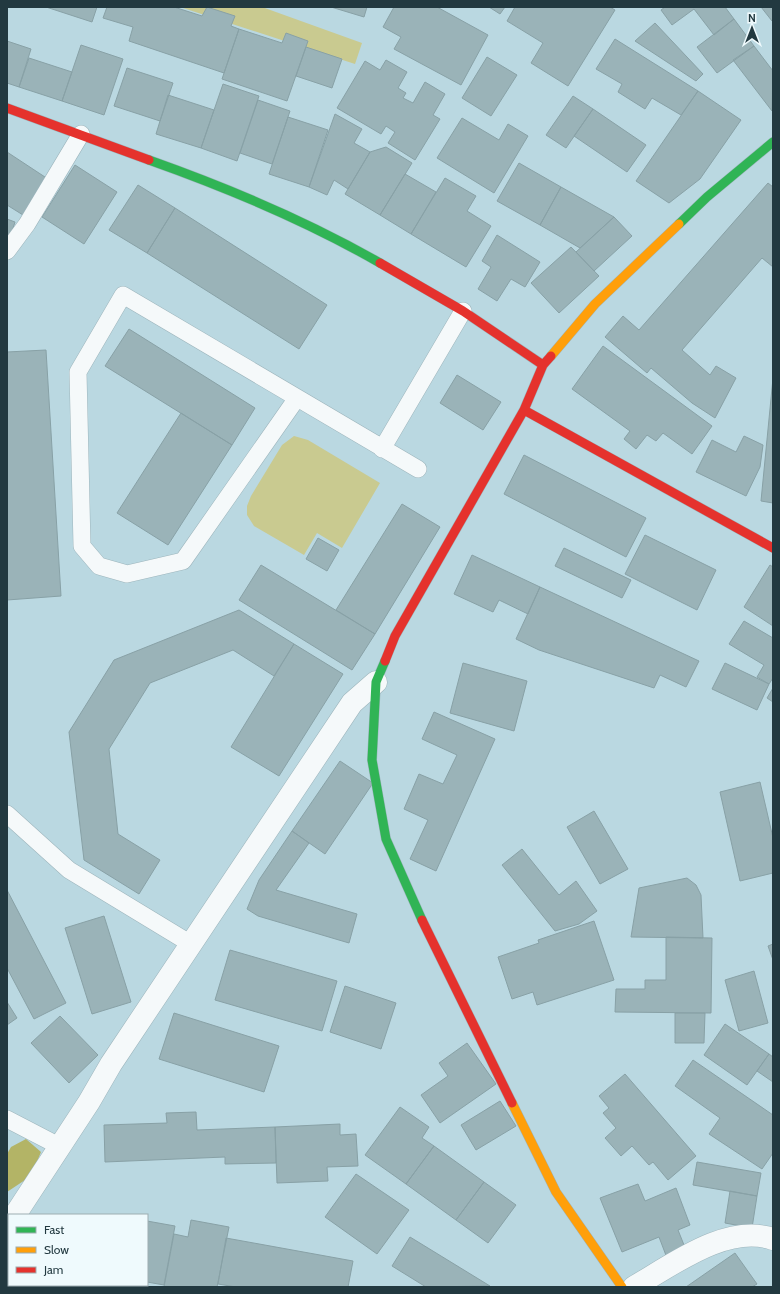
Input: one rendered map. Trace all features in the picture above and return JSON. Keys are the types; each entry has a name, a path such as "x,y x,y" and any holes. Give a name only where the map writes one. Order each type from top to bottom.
{"street":[{"path":"7,108 186,173 333,236 463,311 543,365"},
{"path":"622,1287 556,1192 411,898 386,839 372,760 376,682 394,636 524,410 543,365 595,304 707,197 773,142"},
{"path":"524,410 773,548"},
{"path":"16,1214 62,1141 89,1102 111,1064 352,703 376,682"},
{"path":"634,1287 719,1240 743,1235 762,1235 773,1239"}],"lane":[{"path":"7,251 27,224 81,134"},
{"path":"297,398 183,561 127,574 99,566 82,546 78,372 123,295 418,469"},
{"path":"382,449 463,311"},
{"path":"7,814 69,870 191,944"},
{"path":"7,1119 62,1141"}],"green space":[{"path":"180,7 262,7 362,43 355,64"},
{"path":"294,436 308,440 380,483 342,548 317,533 304,555 254,526 247,515 247,506 251,496 282,445"}],"shaded area":[{"path":"26,1139 41,1152 31,1176 7,1192 7,1154 11,1147"}],"building":[{"path":"46,7 97,7 92,22"},
{"path":"107,7 174,7 202,16 207,7 235,16 231,26 239,29 224,73 129,41 133,27 103,18"},
{"path":"331,7 367,7 364,17"},
{"path":"394,7 437,7 488,35 461,85 394,49 401,37 383,27"},
{"path":"489,7 505,7 500,14"},
{"path":"515,7 610,7 615,10 568,86 531,63 543,43 507,21"},
{"path":"665,7 725,7 734,19 714,35 694,9 672,25 661,10"},
{"path":"761,7 773,7 772,21"},
{"path":"734,19 754,46 717,73 697,47"},
{"path":"655,23 703,74 696,81 635,41"},
{"path":"239,29 282,43 286,33 308,41 287,101 222,79"},
{"path":"615,39 698,91 681,115 652,98 645,109 618,92 622,84 596,69"},
{"path":"7,41 31,49 19,87 7,83"},
{"path":"81,45 123,59 104,115 62,101"},
{"path":"754,46 773,71 772,111 733,60"},
{"path":"306,47 342,59 332,88 296,76"},
{"path":"487,57 517,75 491,116 462,98"},
{"path":"29,58 72,72 62,101 19,87"},
{"path":"386,60 407,72 398,88 406,93 403,98 413,103 425,82 445,94 433,115 440,119 415,160 388,143 395,132 386,126 381,134 337,108 365,61 380,70"},
{"path":"127,68 173,83 160,121 114,106"},
{"path":"223,84 259,96 237,161 201,148"},
{"path":"698,91 741,120 700,179 669,203 636,181"},
{"path":"168,95 214,110 201,148 156,134"},
{"path":"573,96 593,109 566,148 546,135"},
{"path":"258,100 290,111 272,164 240,153"},
{"path":"593,109 646,145 627,172 574,136"},
{"path":"335,114 362,129 354,143 370,152 348,189 334,180 327,195 309,187"},
{"path":"288,117 328,130 309,187 269,174"},
{"path":"462,118 499,140 508,124 528,136 494,193 437,158"},
{"path":"386,147 412,163 380,215 345,194 370,152"},
{"path":"7,152 48,179 23,215 7,205"},
{"path":"519,163 561,187 540,225 497,201"},
{"path":"75,165 117,192 84,244 42,217"},
{"path":"405,174 436,192 411,234 380,215"},
{"path":"445,178 476,196 467,211 491,226 466,267 411,234"},
{"path":"768,183 773,187 773,267 762,258 682,350 710,375 716,366 736,378 715,418 692,403 651,368 647,373 605,337 623,316 639,330"},
{"path":"138,185 175,208 147,253 109,230"},
{"path":"561,187 614,217 580,248 540,225"},
{"path":"175,208 327,305 299,349 147,253"},
{"path":"614,217 632,236 594,271 576,252"},
{"path":"7,219 15,222 7,247"},
{"path":"497,235 540,262 525,287 511,279 497,301 478,289 491,267 482,261"},
{"path":"571,247 599,276 559,313 531,283"},
{"path":"129,329 255,408 232,445 105,366"},
{"path":"603,346 712,426 692,454 663,433 656,441 647,435 636,449 624,439 630,431 572,389"},
{"path":"46,350 61,596 7,600 7,352"},
{"path":"457,375 501,402 483,430 440,403"},
{"path":"773,378 773,503 761,501"},
{"path":"181,413 232,445 168,545 117,513"},
{"path":"744,436 763,445 760,467 746,496 696,472 712,440 736,452"},
{"path":"524,455 646,518 626,557 504,494"},
{"path":"402,504 440,527 375,634 336,610"},
{"path":"645,535 716,570 697,610 625,574"},
{"path":"318,538 339,550 327,571 306,559"},
{"path":"564,548 631,580 622,598 555,566"},
{"path":"472,555 540,587 528,614 499,600 493,612 454,594"},
{"path":"261,565 375,634 352,670 239,600"},
{"path":"770,565 773,567 773,626 744,607"},
{"path":"540,587 699,661 686,687 660,675 654,688 539,650 516,639"},
{"path":"239,610 294,644 274,676 233,650 150,683 109,749 118,834 160,860 139,894 84,860 69,732 114,660"},
{"path":"744,621 773,638 773,678 769,684 757,677 764,665 729,644"},
{"path":"294,644 343,674 279,776 231,747"},
{"path":"463,663 527,681 514,731 450,713"},
{"path":"725,663 769,684 757,710 712,689"},
{"path":"773,688 773,702 767,698"},
{"path":"434,712 495,739 436,871 410,859 428,820 404,809 419,774 443,784 457,755 422,739"},
{"path":"340,761 373,783 325,854 292,831"},
{"path":"760,782 773,838 773,873 740,881 720,792"},
{"path":"594,811 628,869 600,884 567,827"},
{"path":"292,831 309,843 276,890 357,914 349,943 258,916 247,909 259,880"},
{"path":"522,849 559,895 576,881 597,911 579,924 555,931 502,865"},
{"path":"687,878 696,885 701,895 703,938 631,937 639,888"},
{"path":"7,890 66,1003 34,1019 7,968"},
{"path":"104,916 131,1002 92,1014 65,928"},
{"path":"594,921 614,980 537,1005 533,992 512,999 498,957 539,943 538,940"},
{"path":"666,937 712,938 711,1013 615,1012 616,989 645,989 645,980 666,980"},
{"path":"773,944 773,960 768,946"},
{"path":"230,950 337,981 322,1031 215,1000"},
{"path":"754,971 768,1023 739,1031 725,980"},
{"path":"345,986 396,1003 381,1049 330,1032"},
{"path":"7,1002 17,1018 7,1025"},
{"path":"174,1013 279,1046 264,1092 159,1059"},
{"path":"675,1013 705,1013 704,1043 675,1043"},
{"path":"60,1016 98,1055 69,1083 31,1043"},
{"path":"725,1024 769,1054 747,1085 704,1055"},
{"path":"467,1043 496,1084 440,1123 421,1095 448,1076 439,1063"},
{"path":"769,1054 773,1057 773,1082 757,1071"},
{"path":"693,1060 773,1115 773,1153 762,1169 709,1134 720,1118 675,1086"},
{"path":"625,1074 696,1156 668,1180 653,1162 649,1165 632,1146 621,1156 605,1138 616,1128 603,1113 609,1108 599,1096"},
{"path":"500,1101 516,1126 476,1150 461,1125"},
{"path":"400,1107 429,1127 422,1138 434,1146 406,1184 365,1155"},
{"path":"196,1112 197,1130 275,1127 276,1163 225,1164 225,1157 105,1162 104,1125 167,1123 166,1113"},
{"path":"340,1124 340,1135 356,1134 358,1166 327,1167 328,1181 277,1183 275,1127"},
{"path":"434,1146 484,1182 456,1220 406,1184"},
{"path":"697,1162 761,1173 757,1196 693,1185"},
{"path":"356,1174 409,1210 377,1254 325,1217"},
{"path":"484,1182 516,1205 488,1243 456,1220"},
{"path":"638,1184 645,1201 676,1188 690,1225 678,1230 686,1250 667,1258 659,1237 622,1252 600,1198"},
{"path":"730,1191 757,1196 752,1228 725,1223"},
{"path":"191,1220 229,1227 217,1287 164,1287 174,1234 188,1237"},
{"path":"148,1221 175,1226 164,1285 148,1282"},
{"path":"410,1237 490,1286 426,1287 392,1266"},
{"path":"226,1238 353,1261 348,1287 236,1287 218,1284"},
{"path":"735,1253 757,1284 752,1287 686,1287"}],"traffic: fast":[{"path":"679,224 707,197 773,142"},
{"path":"149,160 267,206 324,233 380,263"},
{"path":"385,661 376,682 372,760 386,839 422,920"}],"traffic: slow":[{"path":"551,356 595,304 679,224"},
{"path":"512,1103 556,1192 622,1287"}],"traffic: jam":[{"path":"7,108 149,160"},
{"path":"380,263 463,311 543,365"},
{"path":"385,661 395,636 524,410 543,365 551,356"},
{"path":"524,410 773,548"},
{"path":"422,920 512,1103"}]}
